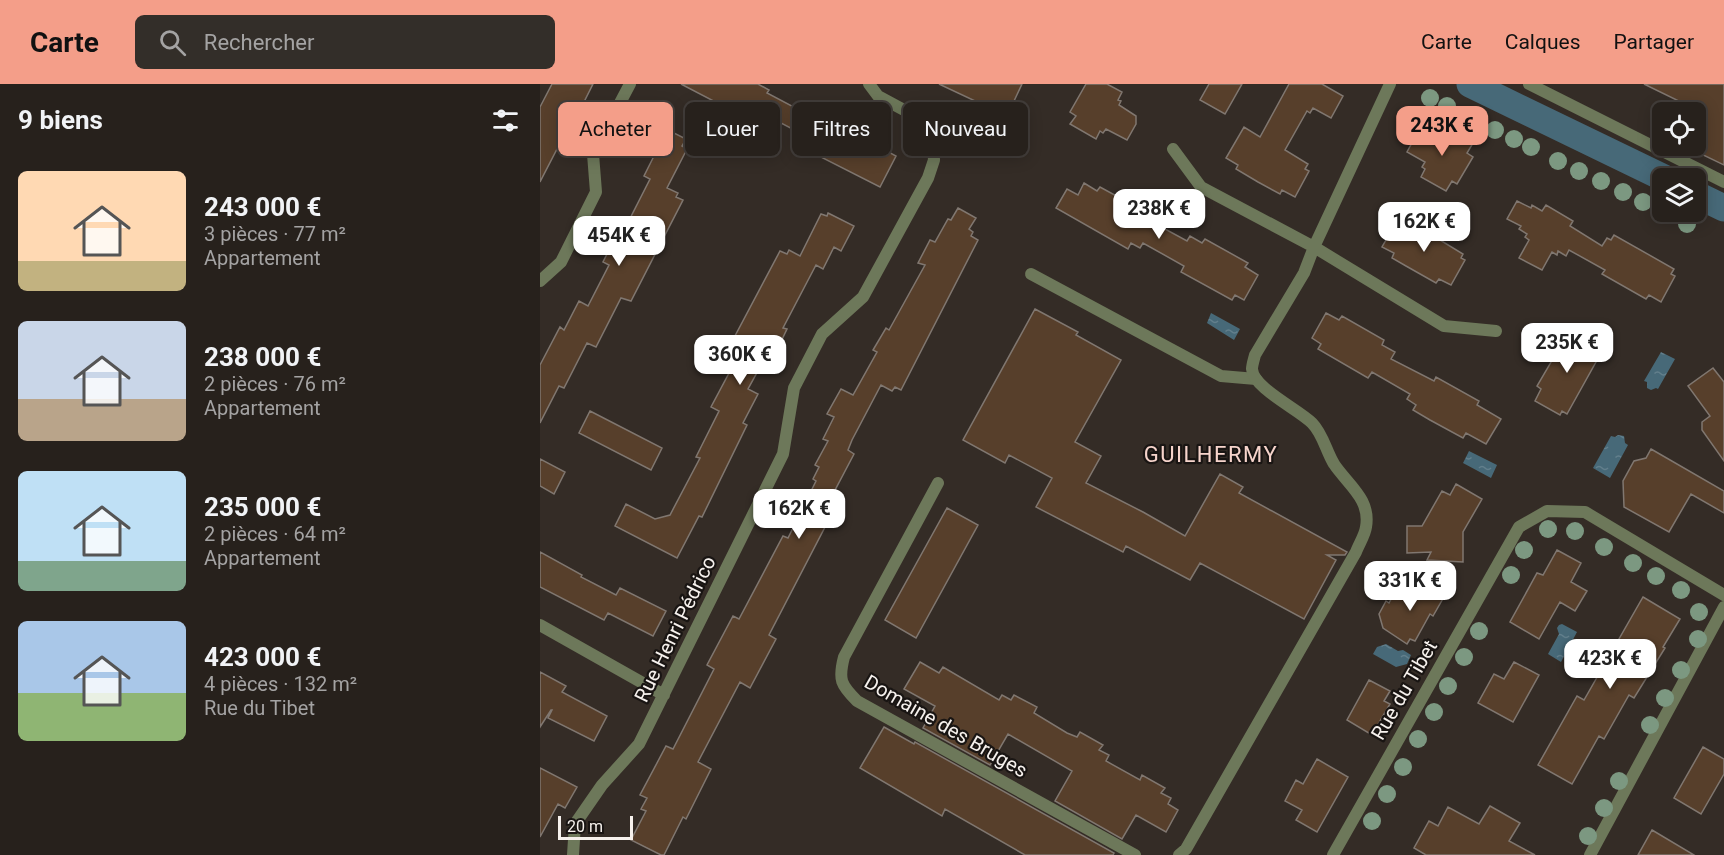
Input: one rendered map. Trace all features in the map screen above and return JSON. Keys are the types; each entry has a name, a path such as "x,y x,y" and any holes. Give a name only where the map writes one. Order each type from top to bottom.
{"street":[{"path":"540,281 561,262 596,192 593,154 630,84"},
{"name":"Rue Henri Pédrico","path":"573,855 575,824 602,785 639,744 783,454 794,388 822,334 863,297 928,178 934,160 933,145 927,129 917,117 878,96 869,84"},
{"path":"1179,855 1186,849 1356,552 1366,529 1367,514 1361,497 1335,464 1315,426 1301,412 1263,387 1256,379 1252,369 1255,355 1304,273 1390,84"},
{"path":"1529,84 1724,182"},
{"path":"1173,149 1202,187 1314,247 1444,326 1496,331"},
{"path":"1031,274 1221,376 1256,379"},
{"name":"Domaine des Bruges","path":"938,483 844,657 841,669 843,686 857,701 1135,855"},
{"name":"Rue du Tibet","path":"1333,855 1519,527 1547,511 1585,512 1724,595"},
{"path":"1590,855 1724,606"},
{"path":"540,625 664,695"}],"water":[{"path":"1211,313 1240,329 1234,340 1207,323"},
{"path":"1661,352 1675,359 1658,389 1651,390 1647,388 1647,382 1644,381"},
{"path":"1611,436 1624,436 1625,443 1628,445 1610,478 1593,468"},
{"path":"1469,451 1497,465 1491,478 1463,463"},
{"path":"1562,624 1577,632 1561,662 1548,654 1559,634 1557,628"},
{"path":"1386,644 1411,655 1407,664 1396,667 1373,654 1377,647"}],"building":[{"path":"552,84 593,84 585,100 589,102 558,102 558,147 540,182 540,107"},
{"path":"681,84 758,84 769,90 767,93 792,106 792,129 780,122 780,102 715,102"},
{"path":"939,84 1022,84 1014,102 977,102"},
{"path":"1086,84 1107,84 1122,92 1118,100 1121,101 1119,105 1136,116 1136,124 1127,140 1106,129 1103,133 1100,131 1096,139 1070,124 1076,116 1070,112"},
{"path":"1209,84 1242,84 1225,114 1200,100"},
{"path":"1289,84 1322,84 1343,96 1331,118 1313,108 1310,113 1307,111 1285,150 1308,164 1305,169 1309,171 1295,197 1282,190 1280,194 1258,182 1236,169 1238,165 1226,158 1244,127 1260,137"},
{"path":"1644,84 1724,84 1724,165 1705,156 1706,102 1681,102"},
{"path":"1448,129 1473,143 1467,153 1473,157 1457,184 1452,181 1446,191 1421,177 1425,169 1422,167 1425,162 1407,152 1419,130 1441,142"},
{"path":"673,132 685,138 682,146 685,148 685,153 667,188 678,193 676,197 683,200 631,301 621,298 596,347 587,343 564,388 559,386 540,423 540,365 560,327 564,330 579,301 588,306 609,265 603,262 614,240 618,242 650,179 644,176 654,156 673,156"},
{"path":"891,153 896,156 880,187 819,156 891,156"},
{"path":"1084,183 1097,191 1100,187 1144,211 1141,216 1187,241 1190,236 1202,243 1205,239 1248,263 1245,267 1258,275 1244,300 1235,295 1232,300 1181,272 1184,266 1143,243 1140,248 1131,243 1128,249 1056,208 1067,189 1078,195"},
{"path":"1517,201 1531,208 1532,205 1542,211 1546,205 1573,221 1570,226 1602,246 1607,238 1611,240 1614,235 1674,269 1671,274 1675,276 1661,302 1649,295 1646,299 1602,274 1605,270 1569,250 1566,256 1558,251 1557,255 1552,252 1542,270 1519,258 1529,240 1525,237 1527,234 1519,229 1521,226 1507,219"},
{"path":"958,208 976,218 969,229 973,232 971,236 978,240 901,390 895,387 892,391 881,385 852,440 848,450 854,454 824,511 827,513 821,525 825,527 769,635 776,639 750,688 740,682 698,762 711,769 686,819 683,817 664,855 661,855 631,840 646,811 641,809 647,798 640,795 666,746 673,749 714,669 707,665 733,616 739,619 783,536 788,538 816,481 813,479 819,467 815,465 828,441 823,439 834,417 827,414 841,389 853,395 877,352 873,350 886,328 889,330 925,265 918,263 930,240 935,242 948,219 951,220"},
{"path":"828,213 854,226 841,251 834,247 823,269 816,265 783,328 787,329 776,352 770,349 748,389 758,394 743,423 747,425 702,517 699,516 677,558 615,526 626,504 655,519 670,515 700,458 696,457 719,411 711,407 737,358 727,351 780,251 787,254 789,250 800,256 821,214 827,216"},
{"path":"1404,218 1463,254 1461,258 1465,260 1451,285 1439,279 1436,283 1392,258 1394,253 1382,247 1397,221 1401,224"},
{"path":"1035,309 1078,332 1076,335 1121,360 1075,442 1101,456 1086,483 1185,536 1220,474 1243,487 1239,493 1347,552 1345,555 1327,555 1336,560 1304,619 1200,563 1190,580 1126,546 1123,552 1036,507 1052,478 1009,455 1005,463 963,440"},
{"path":"1326,313 1339,320 1342,316 1384,340 1382,345 1395,352 1391,359 1434,381 1436,377 1479,401 1477,405 1501,419 1486,444 1466,433 1463,438 1430,420 1413,410 1416,405 1407,399 1410,394 1372,372 1368,378 1318,349 1321,344 1312,338"},
{"path":"1573,332 1598,347 1596,350 1601,353 1567,414 1562,411 1560,415 1535,401 1541,389 1537,386 1562,342 1566,345"},
{"path":"1713,368 1724,382 1724,461 1702,430 1702,422 1710,416 1688,386"},
{"path":"590,411 662,448 651,470 579,433"},
{"path":"1651,449 1724,491 1724,513 1691,494 1669,532 1624,507 1623,481 1634,461 1646,458"},
{"path":"540,459 565,472 554,494 540,486"},
{"path":"1456,484 1482,499 1463,532 1463,562 1427,560 1431,552 1407,553 1407,526 1422,526 1442,491 1450,495"},
{"path":"947,508 978,525 916,638 885,620"},
{"path":"1557,550 1581,563 1571,582 1587,591 1575,611 1560,602 1539,639 1510,622 1537,573 1543,575"},
{"path":"540,552 616,595 620,588 666,611 653,636 608,613 604,620 540,587"},
{"path":"1416,579 1445,595 1433,616 1430,614 1415,641 1410,639 1407,644 1383,628 1379,614 1386,601 1389,603 1394,594 1407,601 1407,596"},
{"path":"1643,597 1680,619 1634,698 1629,695 1604,739 1599,736 1572,784 1538,765 1577,696 1584,700"},
{"path":"920,662 939,673 943,667 999,700 1002,695 1011,700 1014,695 1037,707 1034,713 1067,733 1077,737 1080,732 1103,745 1099,750 1109,755 1106,761 1140,780 1142,775 1165,788 1161,793 1171,798 1168,804 1178,810 1166,832 1136,815 1122,839 1055,801 1072,771 1008,734 990,765 923,728 935,706 904,689"},
{"path":"1514,662 1539,675 1513,722 1478,703 1494,674 1504,679"},
{"path":"540,672 566,686 562,692 607,716 594,741 548,718 552,710 540,727"},
{"path":"1369,680 1390,691 1384,701 1390,704 1372,735 1347,720"},
{"path":"884,727 1114,853 1113,855 1025,855 945,809 942,816 860,768"},
{"path":"1703,747 1724,759 1724,774 1701,814 1674,798"},
{"path":"1317,759 1348,777 1317,832 1296,820 1302,810 1285,801 1296,780 1303,784"},
{"path":"540,768 577,787 565,808 558,804 540,837"},
{"path":"1490,806 1520,823 1509,841 1535,855 1426,855 1414,848 1429,821 1438,826 1448,807 1479,824"},
{"path":"1652,830 1694,855 1638,855"}],"waterway":[{"path":"1470,84 1652,172"},
{"path":"1706,199 1724,208"}],"district":[{"name":"GUILHERMY","path":"1211,454"}]}
